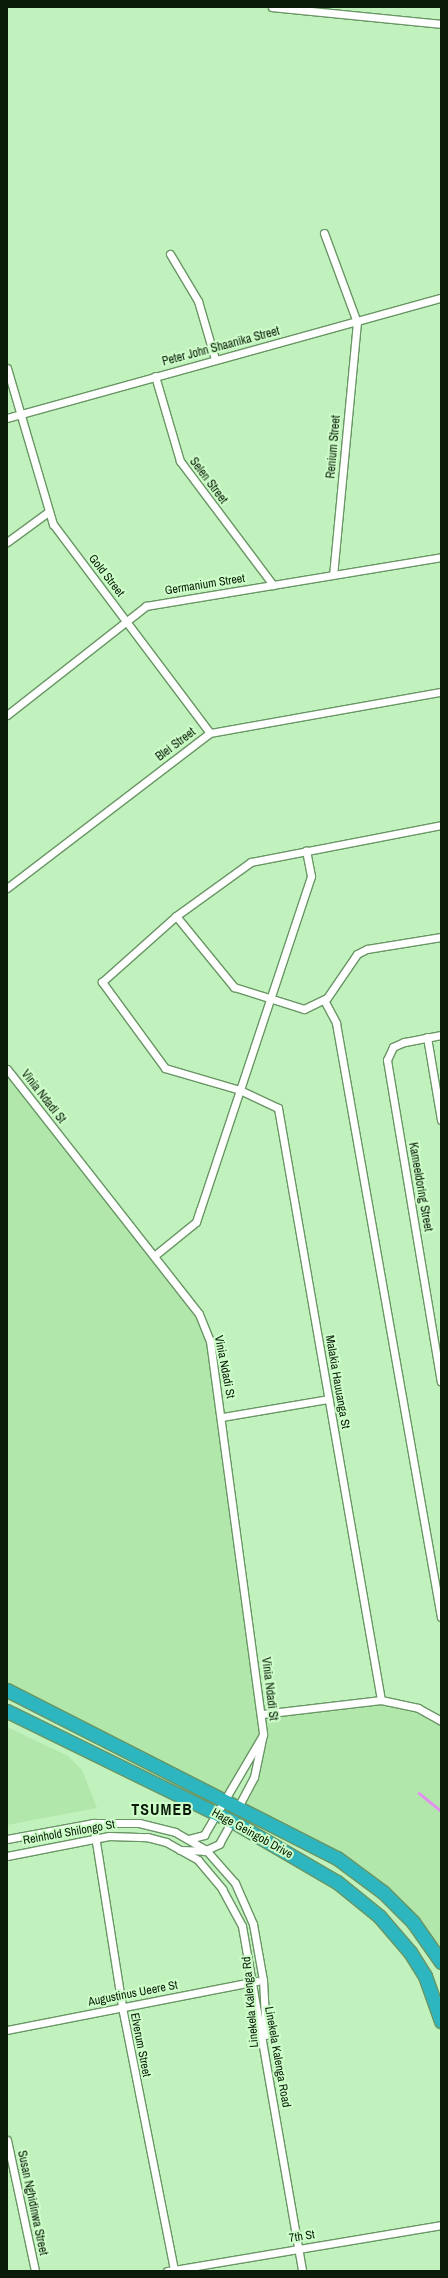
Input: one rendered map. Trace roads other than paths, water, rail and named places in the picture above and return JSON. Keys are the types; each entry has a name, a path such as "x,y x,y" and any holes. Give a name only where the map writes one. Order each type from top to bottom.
{"highway":[{"name":"Hage Geingob Drive","path":"7,1690 337,1858 372,1884 413,1922 441,1962"},
{"name":"Hage Geingob Drive","path":"7,1711 232,1821 337,1882 380,1916 410,1952 426,1976 441,2020"}],"street":[{"path":"272,7 441,24"},
{"path":"324,233 357,322"},
{"path":"170,254 198,301 215,359"},
{"name":"Peter John Shaanika Street","path":"7,418 215,359 357,322 441,298"},
{"name":"Renium Street","path":"333,574 357,322"},
{"name":"Gold Street","path":"7,368 48,512 53,524 210,733"},
{"name":"Selen Street","path":"155,376 180,461 273,584"},
{"path":"7,542 48,512"},
{"name":"Germanium Street","path":"7,715 127,621 153,604 441,557"},
{"name":"Blei Street","path":"7,888 210,733 441,692"},
{"path":"240,1090 164,1068 102,984 176,916 251,862 306,850 441,825"},
{"path":"154,1256 196,1222 311,876 306,850"},
{"path":"176,916 234,987 304,1009 324,1000 357,954 367,949 441,937"},
{"path":"324,1000 336,1023 441,1617"},
{"name":"Kameeldoring Street","path":"441,1035 427,1037 393,1047 387,1060 441,1382"},
{"path":"427,1037 441,1120"},
{"name":"Vinia Ndadi St","path":"7,1069 199,1314 210,1341 222,1417 262,1714 263,1734 254,1777 232,1821"},
{"name":"Malakia Hauuanga St","path":"240,1090 278,1108 381,1700"},
{"path":"222,1417 328,1399"},
{"path":"262,1714 381,1700 418,1708 441,1721"},
{"name":"Vinia Ndadi St","path":"215,1814 263,1734"},
{"path":"209,1872 202,1849 204,1835 215,1814"},
{"path":"222,1865 217,1855 219,1844 232,1821"},
{"name":"Reinhold Shilongo St","path":"7,1839 93,1823 139,1823 189,1839 202,1849"},
{"name":"Elverum Street","path":"93,1823 122,2007 170,2270"},
{"name":"Reinhold Shilongo St","path":"7,1856 127,1834 147,1837 180,1850 198,1860"},
{"path":"189,1839 204,1835"},
{"path":"202,1849 219,1844"},
{"name":"Reinhold Shilongo St","path":"180,1850 202,1849"},
{"name":"Linekela Kalenga Rd","path":"202,1849 222,1865 246,1903 263,1980 268,2071"},
{"name":"Linekela Kalenga Road","path":"198,1860 209,1872 232,1904 242,1926 253,1982 302,2271"},
{"name":"Augustinus Ueere St","path":"7,2030 263,1980"},
{"name":"Susan Nghidinwa Street","path":"7,2140 35,2271"},
{"name":"7th St","path":"170,2270 441,2225"}],"waterway":[{"path":"419,1793 441,1811"}],"district":[{"name":"TSUMEB","path":"162,1809"}]}
